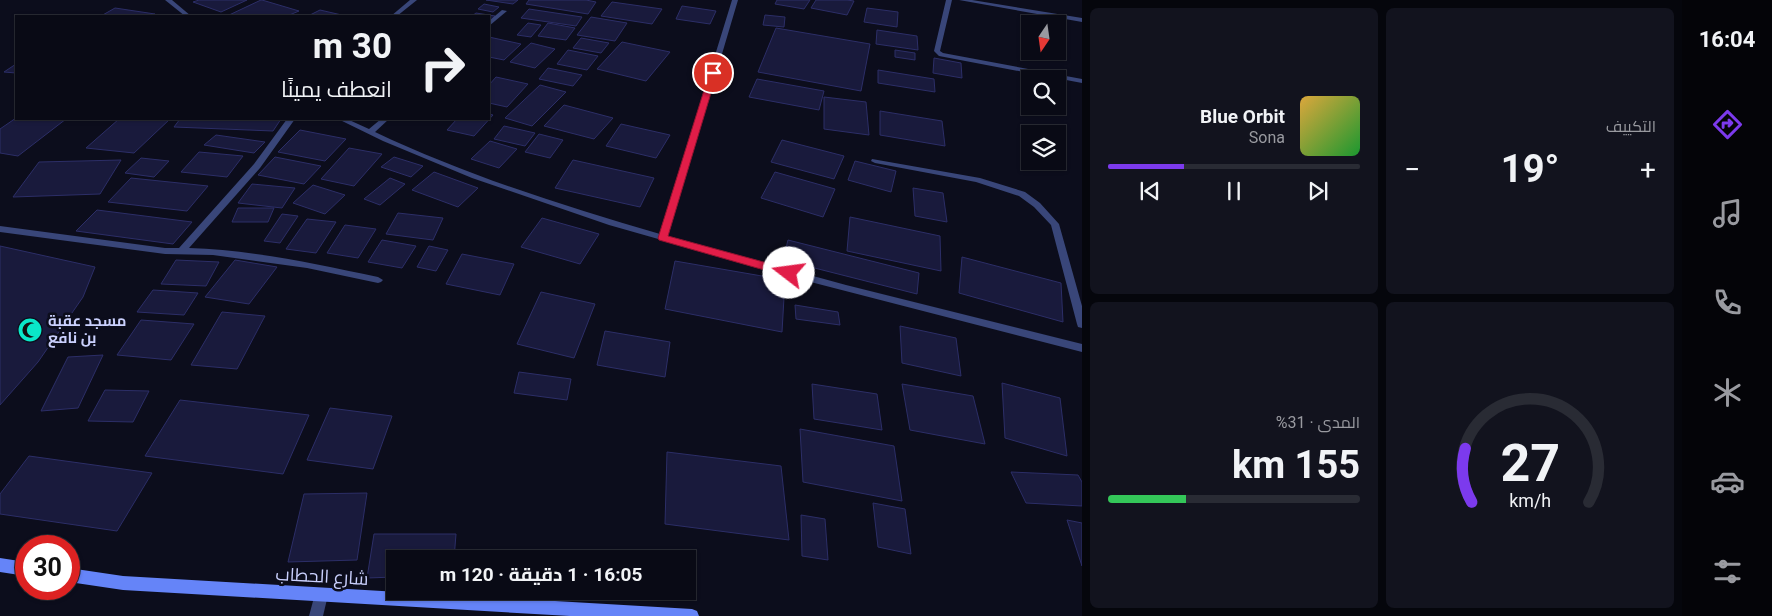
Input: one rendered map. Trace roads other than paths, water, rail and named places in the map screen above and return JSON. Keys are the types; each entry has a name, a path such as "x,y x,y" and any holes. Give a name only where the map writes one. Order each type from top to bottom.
{"street":[{"path":"168,0 187,15"},
{"path":"395,15 414,0"},
{"path":"663,238 735,0"},
{"path":"949,0 937,51 940,55 1082,80"},
{"path":"962,0 1082,20"},
{"path":"490,23 504,11"},
{"path":"182,252 257,166 290,120"},
{"path":"344,120 424,157 504,188 663,238 1082,348"},
{"path":"370,132 383,120"},
{"path":"875,161 977,180 1022,194 1037,205 1055,224 1082,324"},
{"path":"0,229 165,251 213,252 307,265 378,280"},
{"path":"0,565 15,567"},
{"name":"شارع الحطاب","path":"80,577 123,583 692,616"},
{"path":"316,616 321,595"}],"place":[{"name":"مسجد عقبة بن نافع","path":"30,330"}]}
